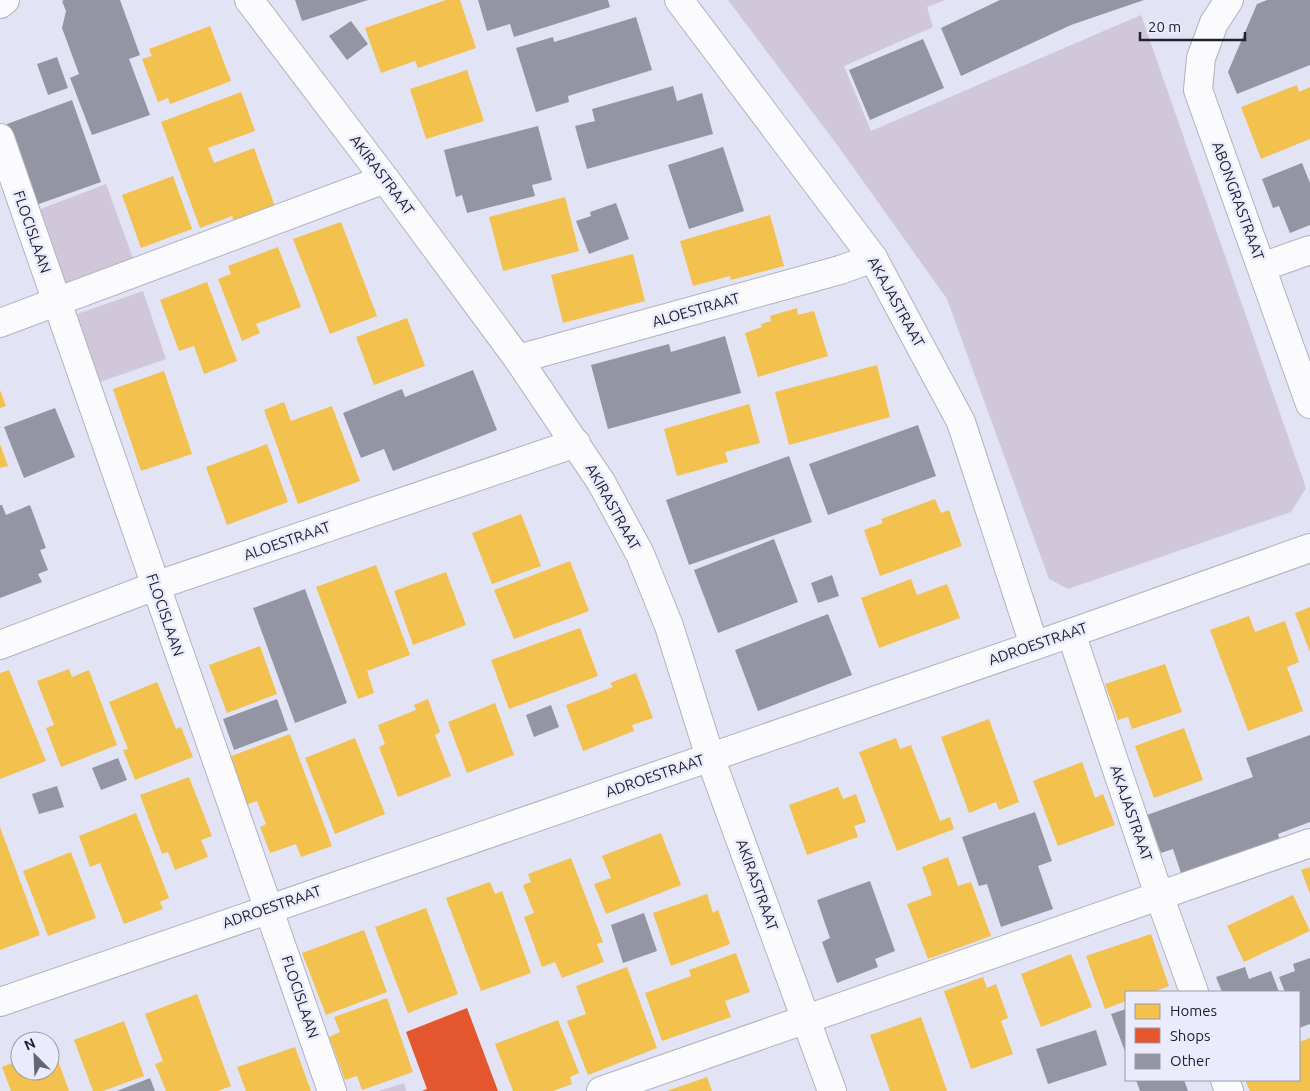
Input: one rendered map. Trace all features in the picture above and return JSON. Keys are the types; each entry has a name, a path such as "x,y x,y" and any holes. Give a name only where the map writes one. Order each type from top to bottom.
{"street":[{"path":"0,4 6,0"},
{"name":"AKIRASTRAAT","path":"249,0 385,179 518,359 601,482 640,554 669,626 710,757 832,1091"},
{"name":"AKAJASTRAAT","path":"679,0 873,258 961,422 1034,645"},
{"name":"ABONGRASTRAAT","path":"1229,0 1214,23 1201,58 1198,90 1310,404"},
{"name":"FLOCISLAAN","path":"0,138 332,1091"},
{"path":"0,323 385,179"},
{"path":"1262,268 1310,250"},
{"name":"ALOESTRAAT","path":"518,359 840,270 873,258"},
{"name":"ALOESTRAAT","path":"0,645 155,586 576,443"},
{"name":"ADROESTRAAT","path":"0,1002 1071,633 1310,548"},
{"name":"AKAJASTRAAT","path":"1071,633 1159,895 1194,991"},
{"path":"601,1091 1310,843"}],"shaded area":[{"path":"728,0 946,0 927,7 933,27 844,66 871,131 1141,15 1306,488 1291,512 1068,589 1049,579 947,299 838,146"},
{"path":"106,184 134,261 70,285 64,283 38,210"},
{"path":"143,291 166,359 100,382 77,314"},
{"path":"404,1083 406,1091 379,1091"}],"building: Homes":[{"path":"446,0 460,0 476,48 418,68 415,61 381,73 365,28"},
{"path":"210,26 231,81 170,104 168,98 158,102 142,59 152,56 149,49"},
{"path":"467,70 484,121 426,139 410,89"},
{"path":"1297,85 1299,92 1310,87 1310,139 1261,159 1241,107"},
{"path":"241,92 255,131 208,148 214,163 254,148 276,209 235,224 232,216 200,228 161,122"},
{"path":"173,176 192,229 141,248 122,195"},
{"path":"565,197 579,251 503,271 489,217"},
{"path":"770,215 784,266 731,280 730,276 693,286 680,241"},
{"path":"341,222 377,316 330,334 293,239"},
{"path":"278,247 301,307 256,324 260,333 242,341 218,279 231,274 228,266"},
{"path":"633,254 645,301 563,323 551,275"},
{"path":"207,282 237,361 204,374 194,346 179,351 160,300"},
{"path":"797,308 798,315 814,311 828,356 758,377 745,333 762,327 761,324 771,321 770,316"},
{"path":"407,318 425,366 374,385 356,337"},
{"path":"877,365 890,417 789,445 775,392"},
{"path":"164,371 192,454 141,471 113,389"},
{"path":"0,390 6,406 0,408"},
{"path":"284,402 291,421 332,406 360,481 298,504 264,410"},
{"path":"749,404 760,443 725,452 728,462 677,476 664,429"},
{"path":"0,444 8,466 0,468"},
{"path":"267,444 288,502 227,525 206,467"},
{"path":"935,499 941,513 949,510 962,546 880,576 864,530 883,523 881,519"},
{"path":"521,514 541,566 492,584 472,533"},
{"path":"570,561 589,611 514,639 494,590"},
{"path":"376,565 410,655 367,671 374,693 358,699 316,587"},
{"path":"446,572 466,625 413,645 394,591"},
{"path":"911,579 917,595 947,584 960,618 879,648 861,598"},
{"path":"1310,607 1310,652 1295,613"},
{"path":"1249,616 1255,632 1285,621 1299,662 1287,667 1303,711 1248,731 1210,630"},
{"path":"580,628 598,676 509,709 491,660"},
{"path":"260,646 277,694 227,713 209,665"},
{"path":"1165,664 1182,712 1132,729 1128,717 1118,720 1105,684"},
{"path":"69,669 72,677 89,670 117,745 61,767 46,728 54,725 37,681"},
{"path":"9,670 46,761 0,779 0,673"},
{"path":"636,673 653,718 632,725 634,731 583,751 566,705 613,687 610,683"},
{"path":"157,682 176,729 181,727 193,757 135,780 123,750 128,749 109,702"},
{"path":"428,699 440,732 435,735 451,776 398,797 379,747 385,744 378,725 416,710 414,705"},
{"path":"495,703 514,755 467,773 448,722"},
{"path":"989,719 1019,802 999,810 996,802 969,813 941,737"},
{"path":"1184,728 1203,780 1154,798 1135,746"},
{"path":"290,734 332,846 301,857 296,844 270,853 260,827 266,824 257,801 246,805 229,757"},
{"path":"355,738 385,814 335,834 305,758"},
{"path":"896,738 900,749 911,745 940,821 950,817 954,829 897,851 859,752"},
{"path":"1082,762 1095,798 1103,794 1115,825 1058,846 1033,781"},
{"path":"189,777 212,836 201,840 208,857 175,870 168,852 162,854 140,795"},
{"path":"838,787 843,799 856,794 866,822 854,826 858,837 807,855 789,805"},
{"path":"136,813 169,898 160,902 163,909 124,924 100,863 90,867 79,836"},
{"path":"0,827 40,935 0,950"},
{"path":"661,833 681,885 606,914 594,884 611,878 602,856"},
{"path":"71,852 96,918 48,936 23,871"},
{"path":"948,857 958,886 971,882 991,936 928,959 907,904 932,895 922,867"},
{"path":"571,858 603,942 597,944 604,962 562,978 555,962 542,967 524,917 534,913 523,885 531,882 528,874"},
{"path":"1310,867 1310,894 1301,870"},
{"path":"490,882 495,894 502,891 531,973 481,991 446,898"},
{"path":"707,894 713,913 718,910 730,944 671,966 653,913"},
{"path":"1293,895 1310,931 1244,962 1227,926"},
{"path":"426,908 458,994 408,1013 375,927"},
{"path":"364,930 387,992 326,1015 302,953"},
{"path":"1151,934 1169,986 1156,991 1125,991 1125,1001 1105,1009 1086,956"},
{"path":"736,953 750,992 725,1001 731,1017 662,1041 645,993 691,976 689,970"},
{"path":"1071,954 1092,1007 1041,1027 1021,974"},
{"path":"627,967 657,1048 588,1075 567,1021 586,1014 576,986"},
{"path":"983,977 987,988 996,984 1008,1018 1001,1021 1013,1054 971,1069 944,991"},
{"path":"197,994 231,1086 218,1091 166,1091 155,1064 163,1061 145,1014"},
{"path":"387,998 413,1072 362,1090 357,1076 345,1080 329,1037 340,1032 334,1017"},
{"path":"921,1017 947,1091 890,1091 870,1035"},
{"path":"558,1020 579,1073 570,1077 572,1084 553,1091 513,1091 495,1044"},
{"path":"124,1021 144,1076 103,1091 93,1091 74,1040"},
{"path":"1310,1038 1310,1091 1250,1091 1245,1081 1300,1081 1300,1042"},
{"path":"295,1047 311,1091 246,1091 237,1067"},
{"path":"10,1064 10,1081 60,1081 60,1066 69,1091 11,1091 2,1067"},
{"path":"707,1077 712,1091 667,1091"}],"building: Shops":[{"path":"467,1008 498,1091 422,1091 427,1089 406,1032"}],"building: Other":[{"path":"120,0 140,55 129,59 150,115 92,135 70,78 79,74 62,28 66,11 62,1"},
{"path":"295,0 368,0 302,21"},
{"path":"478,0 608,0 610,7 514,37 510,24 487,31"},
{"path":"1000,0 1144,0 1071,25 961,76 941,28"},
{"path":"1267,0 1310,0 1310,65 1237,94 1228,72 1257,4"},
{"path":"636,17 652,70 568,96 569,102 536,112 516,48 553,37 554,42"},
{"path":"351,21 368,44 347,60 329,36"},
{"path":"923,39 944,88 870,120 849,70"},
{"path":"57,57 68,88 48,95 37,64"},
{"path":"673,86 677,101 702,93 713,134 587,169 575,126 595,121 592,109"},
{"path":"72,100 101,182 36,205 7,124"},
{"path":"538,126 552,180 532,185 535,196 467,213 462,195 456,197 444,150"},
{"path":"723,147 744,211 689,229 668,165"},
{"path":"1302,163 1310,183 1310,225 1290,233 1279,206 1273,208 1262,179"},
{"path":"616,203 629,239 589,254 576,221 591,216 590,212"},
{"path":"725,336 741,393 608,429 591,365 669,344 671,352"},
{"path":"473,370 497,430 393,471 384,449 361,458 343,413 402,389 405,397"},
{"path":"55,408 75,457 24,478 4,427"},
{"path":"918,425 936,476 828,515 809,464"},
{"path":"789,456 812,522 689,565 666,500"},
{"path":"0,505 2,505 6,515 30,505 46,548 40,550 48,570 38,574 42,582 0,598"},
{"path":"774,539 798,602 718,633 694,570"},
{"path":"832,575 839,596 818,603 811,583"},
{"path":"305,589 347,703 295,723 253,608"},
{"path":"828,614 852,675 758,711 735,650"},
{"path":"277,699 288,730 234,750 223,719"},
{"path":"551,705 559,727 534,737 526,715"},
{"path":"1310,735 1310,822 1278,834 1280,840 1182,876 1173,849 1161,853 1147,815 1253,777 1246,758"},
{"path":"118,758 127,780 101,790 92,768"},
{"path":"57,786 64,807 39,814 32,794"},
{"path":"1035,812 1052,861 1038,866 1053,909 1001,927 987,884 979,886 962,837"},
{"path":"870,881 895,951 875,959 878,967 837,983 822,942 830,938 817,900"},
{"path":"644,913 657,951 623,963 611,925"},
{"path":"1310,958 1310,1024 1300,1028 1300,991 1285,991 1279,977 1295,971 1293,964"},
{"path":"1245,967 1249,979 1271,971 1279,991 1222,991 1216,977"},
{"path":"1125,1009 1125,1051 1111,1014"},
{"path":"1096,1030 1107,1065 1048,1084 1036,1049"},
{"path":"150,1078 155,1091 117,1091"},
{"path":"1136,1081 1184,1081 1188,1091 1140,1091"}]}
